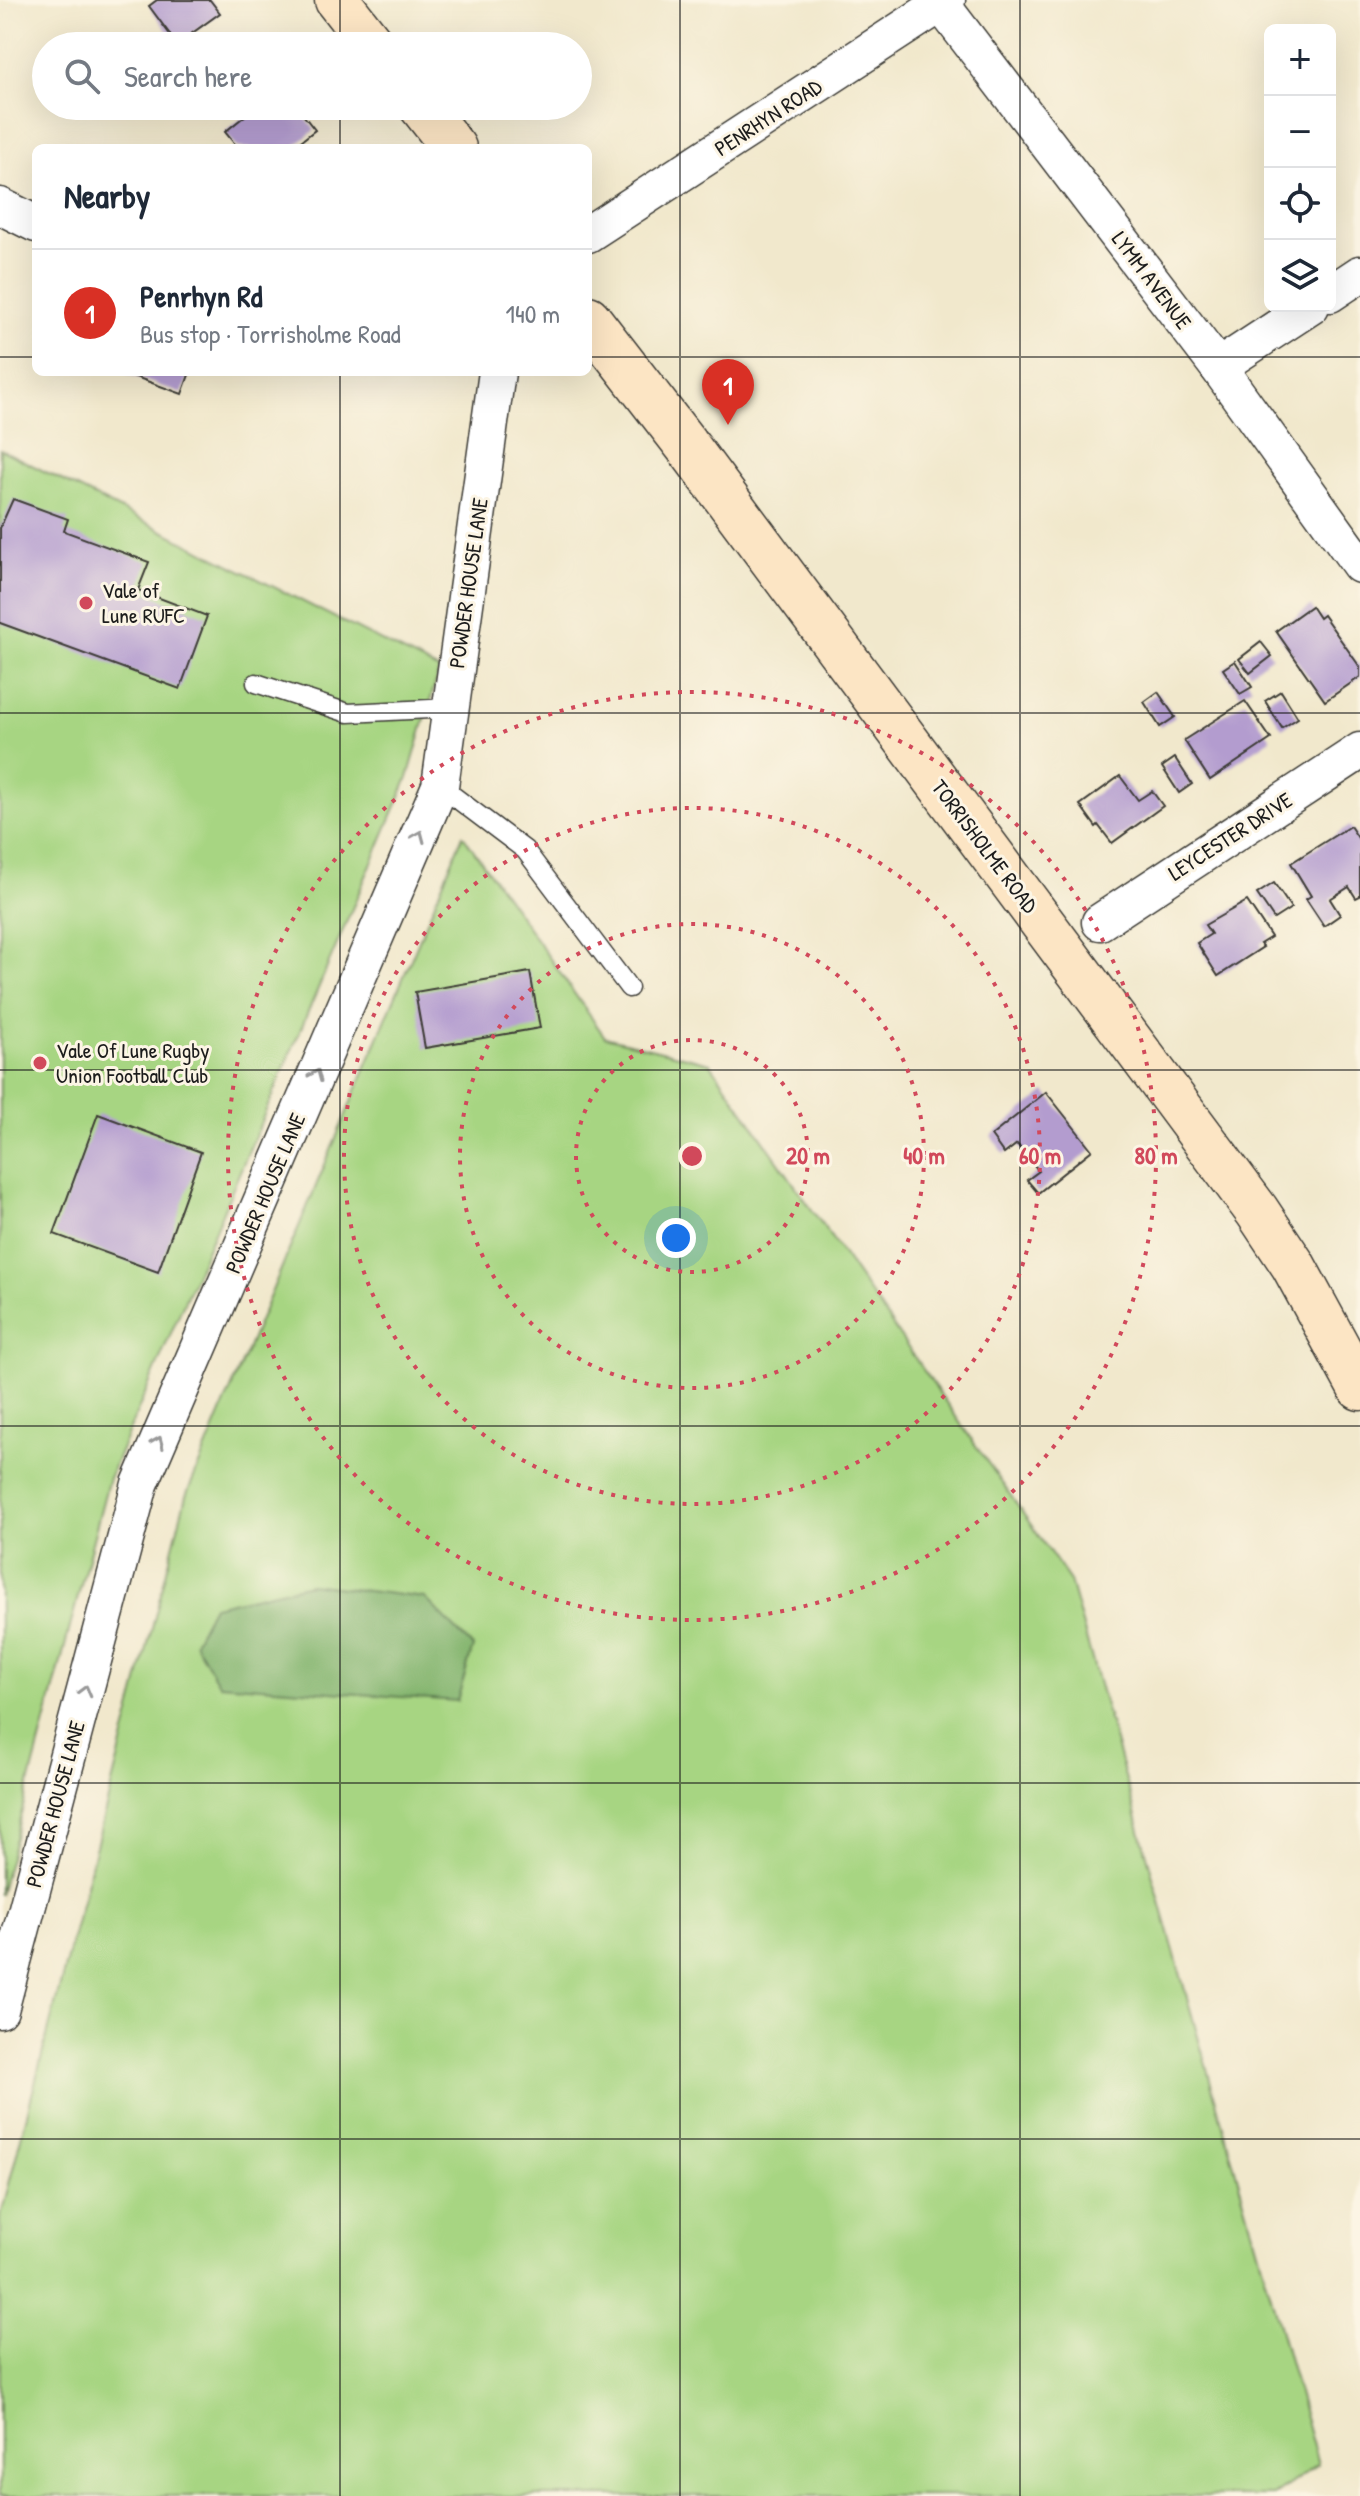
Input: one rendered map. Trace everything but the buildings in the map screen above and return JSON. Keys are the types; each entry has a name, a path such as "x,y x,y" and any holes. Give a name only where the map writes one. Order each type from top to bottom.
{"main road":[{"path":"337,0 362,32"},
{"path":"432,120 451,144"},
{"name":"TORRISHOLME ROAD","path":"592,323 691,451 1257,1211 1293,1265 1360,1388"}],"street":[{"name":"PENRHYN ROAD","path":"592,231 942,1"},
{"name":"LYMM AVENUE","path":"942,1 1218,367 1360,565"},
{"path":"0,206 32,222"},
{"path":"1336,290 1360,274"},
{"path":"1218,367 1302,312"},
{"name":"POWDER HOUSE LANE","path":"0,2010 140,1484 440,786 496,376"},
{"name":"LEYCESTER DRIVE","path":"1100,922 1360,751"}],"lane":[{"path":"256,683 348,713 451,708"},
{"path":"440,786 525,850 629,988"}],"green space":[{"path":"0,449 439,670 408,778 109,1478 0,1895"},
{"path":"463,835 605,1037 710,1063 1070,1581 1318,2464 1273,2496 0,2496 0,2219 186,1496"},
{"path":"310,1584 425,1598 473,1647 457,1701 219,1684 194,1642 213,1606"}],"place":[{"name":"Penrhyn Rd","path":"728,425"},
{"name":"Vale of Lune RUFC","path":"86,603"},
{"name":"Vale Of Lune Rugby Union Football Club","path":"40,1063"}]}
